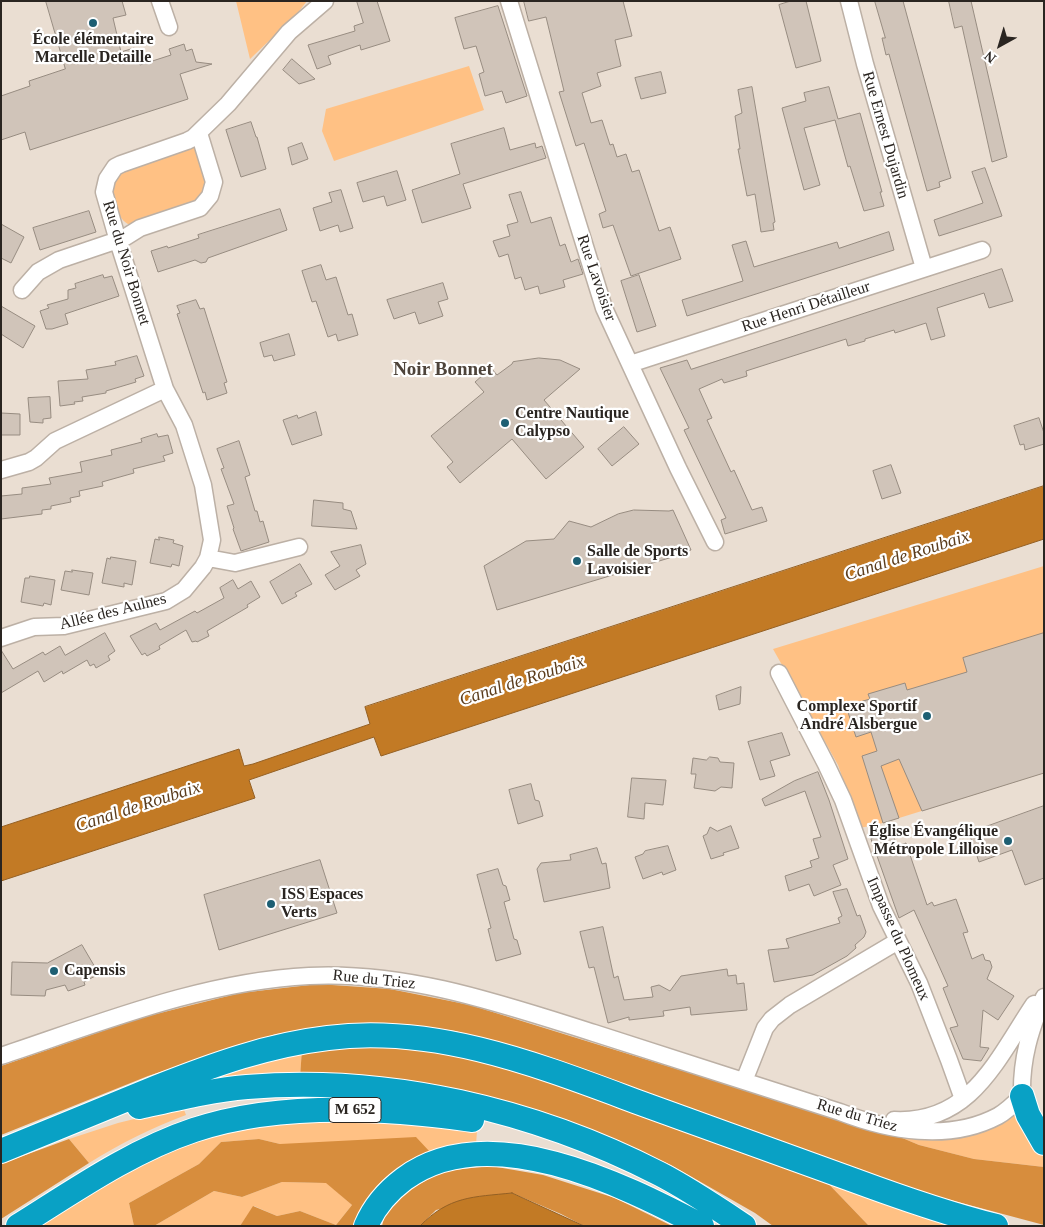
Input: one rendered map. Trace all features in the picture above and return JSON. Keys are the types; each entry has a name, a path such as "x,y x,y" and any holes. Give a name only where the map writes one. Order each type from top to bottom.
{"highway":[{"path":"1,1153 123,1101 245,1055 278,1046 328,1038 360,1035 400,1036 447,1042 506,1056 583,1082 899,1197 996,1226"},
{"path":"1,1153 99,1119 182,1097 246,1087 308,1084 432,1096 506,1114 568,1135 621,1156 661,1175 705,1202"},
{"path":"1022,1096 1028,1115 1044,1143"},
{"name":"M 652","path":"18,1226 124,1162 194,1130 260,1116 320,1110 440,1115 502,1127 544,1138 586,1152 705,1202 744,1226"},
{"path":"366,1226 377,1206 393,1187 412,1173 433,1163 457,1157 487,1153 516,1156 555,1164 592,1175 702,1226"}],"street":[{"path":"160,1 169,27"},
{"name":"Rue du Noir Bonnet","path":"165,389 118,241 104,192 104,185 115,167 187,142 199,133 228,104 289,32 325,1"},
{"name":"Rue Lavoisier","path":"509,1 604,308 678,468 715,542"},
{"name":"Rue Ernest Dujardin","path":"849,1 924,268"},
{"path":"22,290 32,278 47,266 59,260 118,241 140,228 200,208 210,196 214,182 199,133"},
{"name":"Rue Henri Détailleur","path":"630,364 982,250"},
{"path":"1,470 29,462 55,442 165,389"},
{"name":"Allée des Aulnes","path":"1,638 34,627 64,626 166,601 176,596 192,583 208,558 212,540 211,529 202,480 184,425 165,389"},
{"path":"208,558 235,563 299,547"},
{"name":"Impasse du Plomeux","path":"779,673 843,800 881,906 919,983 962,1099"},
{"path":"744,1081 765,1028 772,1019 790,1005 898,941"},
{"name":"Rue du Triez","path":"1,1056 146,1008 202,992 274,979 341,976 398,980 486,1000 890,1128 925,1132 958,1129 992,1118 1007,1110 1022,1096"},
{"path":"840,1112 888,1120 916,1119 942,1113 962,1099 988,1074 1044,989"},
{"path":"1022,1096 1022,1071 1025,1048 1044,997"}],"shaded area":[{"path":"236,1 307,1 296,15 250,59"},
{"path":"469,66 484,110 334,161 322,131 326,109"},
{"path":"193,146 196,147 208,175 200,200 130,225 125,222 118,213 113,196 114,185 120,174 123,171"},
{"name":"Complexe Sportif André Alsbergue","path":"1044,566 1044,773 883,823 860,828 838,765 773,649"},
{"path":"318,984 390,989 470,1005 835,1118 888,1132 919,1145 974,1159 1044,1167 1044,1225 928,1194 515,1047 455,1031 404,1024 348,1025 276,1034 148,1076 1,1135 1,1066 140,1018 240,993"},
{"path":"360,1042 423,1046 503,1063 821,1176 869,1226 773,1226 755,1213 671,1165 581,1127 300,1077 302,1049"},
{"path":"302,1049 300,1077 190,1083"},
{"path":"183,1107 186,1115 136,1136 89,1163 69,1139 118,1123"},
{"path":"1015,1112 1044,1154 1044,1167 974,1159 919,1145 888,1132"},
{"path":"308,1119 432,1122 477,1131 476,1145 430,1152 280,1144 259,1139 221,1142 199,1164 129,1203 134,1226 30,1226 164,1150 223,1131"},
{"path":"416,1137 430,1152 406,1164 384,1179 372,1193 357,1226 240,1226 253,1206 277,1216 300,1211 336,1225 352,1205 326,1183 282,1182 242,1197 214,1191 154,1226 134,1226 129,1203 199,1164 221,1142 259,1139 280,1144"},
{"path":"69,1139 89,1163 1,1219 1,1164"},
{"path":"491,1166 543,1175 615,1198 672,1226 584,1226 512,1193 436,1210 420,1226 382,1226 385,1215 409,1190 443,1171"},
{"path":"821,1176 977,1226 869,1226"},
{"path":"282,1182 327,1183 352,1205 336,1225 300,1211 277,1216 254,1206 240,1226 154,1226 214,1191 242,1197"}],"water":[{"name":"Canal de Roubaix","path":"1044,486 1044,539 381,756 374,737 249,780 255,798 1,881 1,827 239,749 244,766 253,764 370,724 365,707"},
{"path":"512,1193 584,1226 420,1226 431,1216 452,1203 473,1197"}],"building":[{"path":"46,1 122,1 126,15 113,18 121,52 134,48 140,65 171,55 169,49 184,44 186,51 192,49 196,62 212,64 180,74 188,99 30,150 25,132 1,140 1,96 30,86 29,81 65,69"},
{"path":"357,1 377,1 390,41 361,50 360,45 328,56 331,64 317,69 308,45 355,31 354,26 363,23"},
{"path":"524,1 623,1 632,36 615,40 621,66 597,73 601,86 582,93 591,123 602,120 610,145 613,144 617,157 626,154 632,172 639,170 659,231 670,227 681,259 631,276 613,225 603,228 599,214 606,211 584,143 576,146 559,92 564,91 546,17 529,21"},
{"path":"791,1 806,1 821,61 796,68 779,5"},
{"path":"875,1 903,1 951,178 939,182 940,187 927,191 889,54 886,55 882,38 885,38"},
{"path":"949,1 971,1 1007,157 992,162 962,26 955,28"},
{"path":"498,6 527,96 506,103 502,91 485,96 479,74 484,72 476,46 464,49 455,18"},
{"path":"292,59 315,79 299,84 283,70"},
{"path":"661,72 666,93 641,99 635,78"},
{"path":"752,87 775,222 773,223 774,230 761,232 755,194 747,196 738,149 740,149 735,116 742,113 738,90"},
{"path":"829,87 838,119 860,113 882,192 880,192 884,206 864,211 850,166 848,167 835,120 804,128 820,185 804,190 782,108 806,101 804,93"},
{"path":"251,122 266,169 241,177 226,130"},
{"path":"504,128 510,150 535,143 536,148 542,146 546,158 463,184 471,208 422,223 412,190 460,174 451,144"},
{"path":"302,143 308,159 292,165 288,148"},
{"path":"985,168 1002,216 939,236 934,220 983,203 972,172"},
{"path":"397,171 406,200 387,206 384,196 363,202 357,183"},
{"path":"341,190 353,228 340,232 338,225 320,231 313,208 332,202 329,193"},
{"path":"521,192 531,223 551,217 560,246 565,244 571,262 578,259 583,274 563,280 565,287 540,294 538,286 525,290 521,277 515,279 508,254 499,257 493,241 510,236 507,225 518,222 509,195"},
{"path":"280,209 287,230 208,258 206,262 201,263 195,260 158,272 151,251 167,246 168,248 199,238 198,235"},
{"path":"89,211 96,232 40,250 33,228"},
{"path":"1,224 24,237 11,263 1,258"},
{"path":"889,232 894,250 687,316 682,300 743,281 732,245 746,241 754,267 837,242 839,248"},
{"path":"321,265 326,280 336,277 348,315 352,314 358,335 338,341 336,334 328,337 316,301 312,302 302,271"},
{"path":"1002,269 1013,301 989,308 984,293 937,308 945,336 931,340 926,323 895,333 894,330 848,346 846,339 746,371 747,376 724,383 722,379 699,389 712,418 707,420 731,472 734,470 752,510 762,507 767,521 725,534 721,520 726,518 684,430 689,428 660,368 687,360 691,369"},
{"path":"103,275 104,278 112,276 119,296 65,314 68,324 46,329 40,311 49,308 47,305 68,299 68,290 76,288 75,284"},
{"path":"639,275 656,326 637,332 621,281"},
{"path":"443,283 448,299 438,302 443,316 419,324 415,312 394,319 387,300"},
{"path":"196,300 200,309 204,308 227,382 224,383 227,393 207,400 177,314 180,313 177,306"},
{"path":"1,306 35,326 23,348 1,334"},
{"path":"289,334 295,355 274,361 272,355 264,357 260,343"},
{"path":"137,356 144,376 135,379 136,382 106,391 106,393 82,397 83,401 74,402 75,404 60,406 58,381 88,379 86,370 116,365 115,362"},
{"name":"Centre Nautique Calypso","path":"539,358 560,360 580,369 544,400 584,447 546,479 512,439 460,483 447,467 453,462 431,436 484,392 475,382 491,368 497,375 513,362"},
{"path":"50,397 51,418 43,419 43,423 30,422 28,398"},
{"path":"316,412 322,435 292,445 283,420 297,415 298,418"},
{"path":"1,413 20,414 20,435 1,435"},
{"path":"1039,418 1044,433 1044,444 1025,450 1024,444 1020,445 1014,426"},
{"path":"624,427 639,444 612,466 598,449"},
{"path":"157,434 158,437 168,435 173,453 163,456 165,461 133,469 134,473 102,482 103,486 79,491 80,496 70,498 71,502 51,506 51,509 42,510 42,514 1,519 1,496 22,494 22,488 51,484 49,478 82,472 80,462 112,455 111,450 142,442 141,439"},
{"path":"239,441 250,475 245,477 255,511 257,511 260,522 263,521 269,542 241,551 227,506 234,504 221,469 224,468 217,449"},
{"path":"891,465 901,493 882,499 873,471"},
{"path":"314,500 343,503 343,509 351,511 357,529 312,526"},
{"name":"Salle de Sports Lavoisier","path":"634,510 673,510 691,550 497,610 484,566 526,541 554,539 569,521 591,527 618,514"},
{"path":"159,537 174,540 173,543 183,546 179,566 172,564 171,567 150,563 155,539 159,540"},
{"path":"361,545 366,564 356,570 360,576 335,590 325,575 340,566 331,552"},
{"path":"111,557 136,561 132,585 124,583 124,587 102,583 107,558 110,559"},
{"path":"300,564 312,584 295,593 297,596 282,604 270,582"},
{"path":"72,570 93,573 89,595 61,590 65,571 72,572"},
{"path":"30,576 55,580 51,605 44,603 43,606 21,602 25,578"},
{"path":"233,580 238,589 251,581 260,597 247,605 248,607 207,631 209,636 197,642 192,642 186,630 159,646 160,649 147,656 145,653 142,655 130,636 156,623 160,630 195,611 197,613 224,598 220,588"},
{"path":"105,633 115,651 108,656 110,660 96,668 94,664 90,666 87,660 63,674 62,671 44,682 38,671 1,693 1,650 13,669 43,652 45,655 60,646 65,655"},
{"path":"1044,633 1044,773 922,811 899,759 881,766 899,818 883,823 862,756 877,751 871,732 856,737 846,706 870,699 868,694 905,683 907,690 967,672 963,658"},
{"path":"741,687 740,704 719,710 716,696"},
{"path":"782,733 790,755 770,761 775,776 760,780 748,742"},
{"path":"710,757 718,758 720,762 734,763 732,788 721,787 715,791 694,788 696,774 691,774 693,758 706,760"},
{"path":"818,772 848,859 833,865 841,885 814,896 809,884 789,891 785,876 812,867 810,861 819,858 813,839 821,837 805,791 765,806 762,799 794,781"},
{"path":"632,778 666,780 663,805 645,803 644,819 628,817"},
{"path":"531,784 535,800 539,801 543,816 518,824 509,790"},
{"name":"Église Évangélique Métropole Lilloise","path":"1044,806 1044,878 1025,885 1012,850 979,862 969,833"},
{"path":"731,826 739,848 711,859 703,836 707,834 710,827 717,831"},
{"path":"892,832 897,846 906,843 927,905 932,902 934,906 956,899 968,932 963,933 972,959 983,954 985,960 990,961 992,967 987,979 1014,996 998,1020 983,1010 980,1047 989,1048 981,1061 963,1059 950,1028 958,1026 943,988 948,986 914,910 899,918 871,839"},
{"path":"668,846 676,870 663,875 662,872 643,879 635,857 643,854 645,851"},
{"path":"597,848 602,864 606,863 610,888 544,902 537,869 541,863 571,860 570,855"},
{"name":"ISS Espaces Verts","path":"320,860 337,913 219,950 204,895"},
{"path":"498,869 510,900 504,902 514,939 517,940 521,954 496,961 488,929 491,928 477,875"},
{"path":"847,889 857,916 860,915 866,932 864,937 855,945 856,948 847,956 813,975 774,982 768,950 789,948 786,939 840,923 838,918 842,916 833,892"},
{"path":"603,927 614,978 618,976 624,1000 653,997 651,987 659,985 670,991 681,976 727,969 728,976 736,975 737,984 744,983 747,1010 691,1015 690,1007 663,1011 664,1016 629,1020 629,1017 608,1023 594,967 589,968 580,932"},
{"name":"Capensis","path":"82,945 99,974 84,982 85,985 68,991 65,985 46,990 45,996 11,995 12,962 47,963"}],"place":[{"name":"École élémentaire Marcelle Detaille","path":"93,23"},
{"name":"Centre Nautique Calypso","path":"505,423"},
{"name":"Salle de Sports Lavoisier","path":"577,561"},
{"name":"Complexe Sportif André Alsbergue","path":"927,716"},
{"name":"Église Évangélique Métropole Lilloise","path":"1008,841"},
{"name":"ISS Espaces Verts","path":"271,904"},
{"name":"Capensis","path":"54,971"}],"district":[{"name":"Noir Bonnet","path":"443,370"}]}
